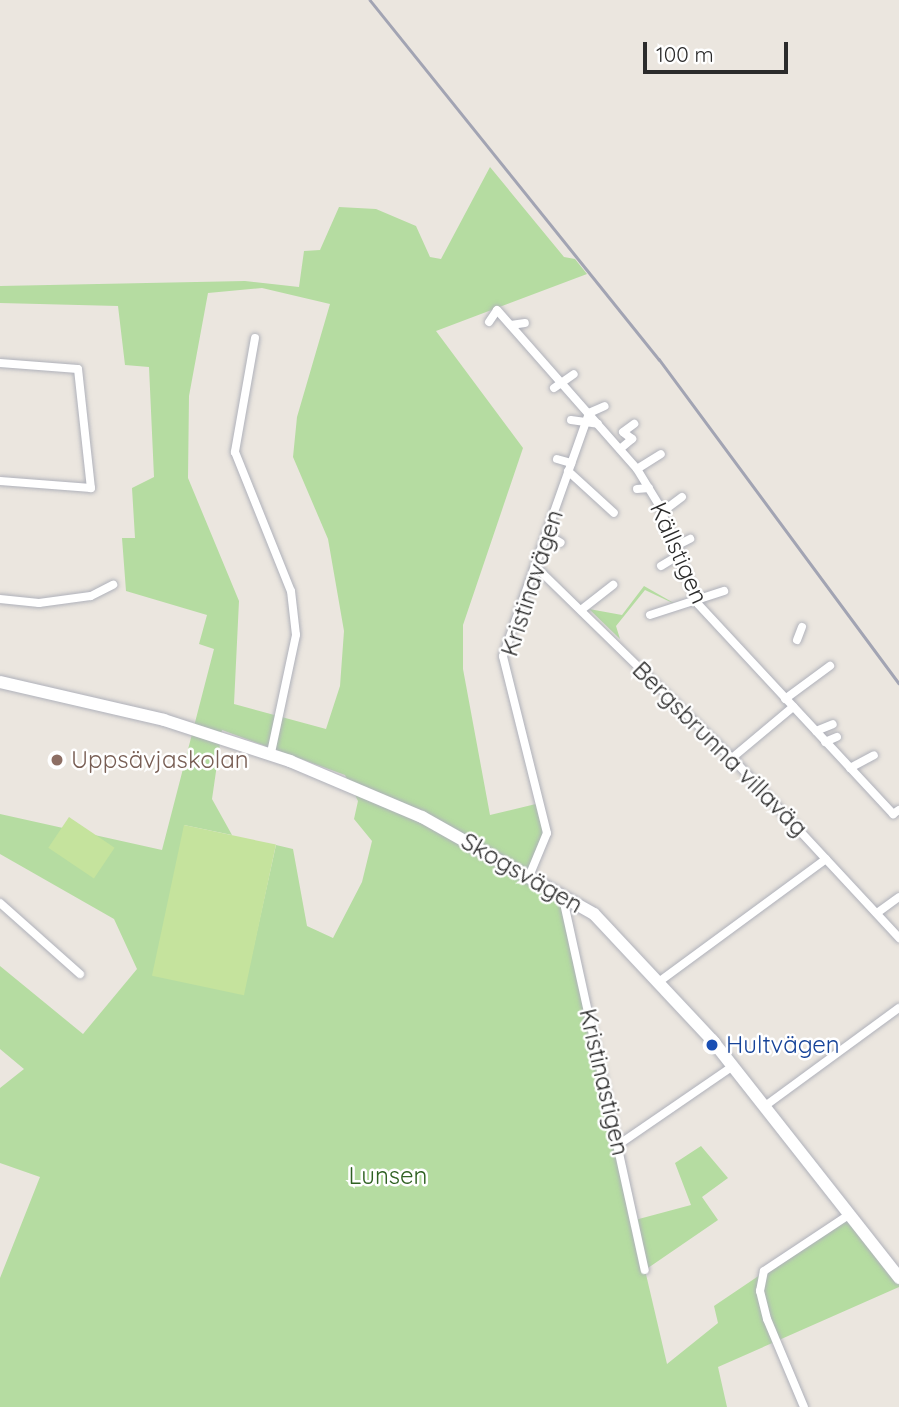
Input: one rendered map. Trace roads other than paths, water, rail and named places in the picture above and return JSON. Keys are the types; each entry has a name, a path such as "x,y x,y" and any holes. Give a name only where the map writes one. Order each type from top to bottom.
{"street":[{"name":"Källstigen","path":"489,322 497,310 511,325 514,336 620,449 624,461 637,469 662,512 698,604 743,659 839,756 872,797 893,814 899,810"},
{"path":"511,325 525,323"},
{"path":"255,338 235,452 291,591 296,635 271,753"},
{"path":"0,363 78,369 91,488 0,481"},
{"path":"557,384 574,374"},
{"path":"589,413 605,406"},
{"name":"Kristinavägen","path":"530,874 547,833 503,656 589,413"},
{"path":"571,420 584,425 598,424"},
{"path":"620,449 632,439 623,432 634,424"},
{"path":"637,469 661,454"},
{"path":"557,459 570,467"},
{"name":"Källstigen","path":"570,467 614,513"},
{"path":"637,489 649,488"},
{"path":"662,512 682,497"},
{"path":"546,534 561,544"},
{"path":"661,566 690,539"},
{"name":"Bergsbrunna villaväg","path":"535,566 732,758 899,938"},
{"path":"0,599 38,603 91,596 113,584"},
{"path":"581,610 613,584"},
{"path":"650,615 698,604 724,591"},
{"path":"797,640 802,627"},
{"path":"785,699 830,666"},
{"name":"Skogsvägen","path":"0,681 271,753 422,817 530,874 594,914 660,981 733,1066 899,1278"},
{"path":"732,758 793,707"},
{"path":"816,732 833,724"},
{"path":"825,742 837,737"},
{"path":"850,768 874,755"},
{"path":"830,763 839,756"},
{"path":"660,981 826,859"},
{"name":"Kristinastigen","path":"562,894 645,1270"},
{"path":"877,913 899,897"},
{"path":"0,903 80,974"},
{"path":"765,1106 899,1008"},
{"path":"618,1145 733,1066"},
{"path":"804,1407 767,1319 760,1291 764,1271 850,1214"}],"railway":[{"path":"370,0 659,359 899,683"}],"place":[{"name":"Uppsävjaskolan","path":"57,760"},
{"name":"Hultvägen","path":"712,1045"}],"park label":[{"name":"Lunsen","path":"388,1176"}]}
